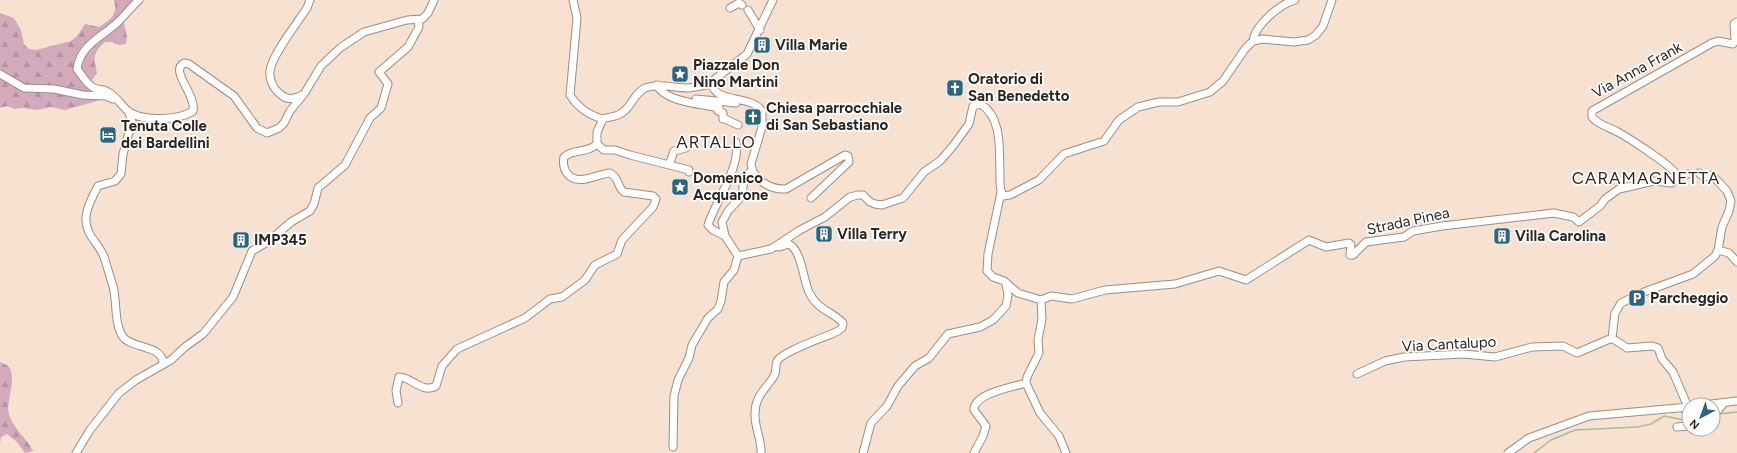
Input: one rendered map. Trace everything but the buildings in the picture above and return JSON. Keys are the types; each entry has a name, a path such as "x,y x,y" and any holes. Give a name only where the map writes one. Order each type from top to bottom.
{"street":[{"path":"139,0 119,21 85,49 78,61 78,69 87,82 95,89 107,91 120,102 129,112 132,122 122,154 121,174 115,181 98,186 86,213 86,220 89,235 104,257 113,286 119,326 123,337 135,345 153,350 161,357 163,364"},
{"path":"304,94 292,99 282,95 272,84 270,71 278,52 308,8 310,0"},
{"path":"129,112 151,119 184,116 193,111 189,90 178,71 179,67 184,63 194,67 234,96 254,125 262,131 268,133 279,128 304,94 321,66 340,48 364,32 407,20 418,20 425,17 434,0"},
{"path":"572,0 578,18 570,95 580,108 595,117 603,119 621,114 629,107 640,91 657,85 687,88 713,84 721,74 747,54 774,0"},
{"path":"1001,192 1004,196 1010,195 1040,180 1064,154 1104,141 1120,120 1138,107 1159,102 1178,102 1210,92 1223,80 1245,49 1253,41 1256,32 1276,9 1295,0"},
{"path":"1253,41 1263,39 1294,42 1308,40 1324,26 1332,0"},
{"path":"730,8 739,3 742,5"},
{"path":"748,10 760,30"},
{"path":"76,453 90,430 119,392 163,364 203,334 233,297 252,252 291,222 310,211 320,185 345,164 368,122 381,108 388,84 379,72 408,47 419,27 418,20"},
{"name":"Via Anna Frank","path":"1678,177 1676,171 1617,132 1595,120 1592,117 1592,111 1594,108 1645,82 1712,43 1718,41 1732,44 1735,40 1734,24 1737,22"},
{"path":"0,74 24,88 54,89 84,95 106,96 120,102"},
{"path":"713,84 713,89 718,94 757,105 763,114 762,127 751,164 752,170 760,181 784,190 845,155 848,156 849,162 818,189 811,198"},
{"path":"657,85 664,94 676,98 736,103 746,101"},
{"path":"676,98 682,102 719,108 718,111 723,113 724,119 738,125"},
{"path":"771,249 800,230 825,217 854,195 863,196 875,204 882,205 903,198 924,172 940,161 953,146 968,124 974,106 978,104 987,108 996,124 1001,192 987,262 989,274 1018,293 1041,300 1042,318 1038,340 1039,353 1027,377 1026,383 1044,419 1059,436 1066,453"},
{"path":"603,119 597,132 597,144 604,150 615,150 689,171"},
{"path":"725,236 713,230 708,223 722,197 734,160 736,142"},
{"path":"398,403 397,382 399,377 403,377 420,386 434,388 442,366 457,349 525,318 550,299 565,295 585,280 595,265 617,254 622,240 655,204 656,199 653,196 624,192 621,190 616,178 610,173 580,180 568,175 564,166 564,157 569,153 587,151 597,144"},
{"path":"667,164 674,151 686,148"},
{"path":"673,447 674,396 678,380 689,358 692,345 708,318 720,305 724,282 734,270 738,256 725,236 722,226 724,218 742,196 744,178 752,170"},
{"path":"1678,177 1695,174 1704,178 1712,175 1730,196 1731,208 1722,227 1718,250 1710,261 1693,274 1644,292 1621,303 1615,313 1612,338 1627,348 1652,346 1658,348 1662,359 1673,372 1684,397"},
{"name":"Strada Pinea","path":"1041,300 1051,296 1072,299 1105,290 1175,284 1219,271 1246,280 1309,240 1326,247 1349,243 1351,245 1350,256 1354,255 1366,242 1404,237 1413,231 1442,226 1554,213 1573,217 1579,222 1619,189 1654,181 1672,183 1678,177"},
{"path":"738,256 787,244 792,246 801,262 806,284 812,298 818,306 843,323 842,328 838,331 781,356 777,361 774,376 763,389 755,407 755,420 761,453"},
{"path":"1718,250 1729,254 1737,262"},
{"path":"863,453 871,423 887,406 898,386 915,366 931,356 945,335 988,324 993,320 1006,306 1008,295 1006,284"},
{"name":"Via Cantalupo","path":"1357,374 1385,361 1404,357 1464,354 1494,357 1532,347 1563,346 1577,353 1612,338"},
{"path":"974,453 983,436 986,426 974,410 976,402 986,395 1026,383"},
{"path":"1721,402 1737,401"},
{"path":"1721,406 1724,402"},
{"path":"1508,453 1529,438 1589,416 1681,408"},
{"path":"1677,427 1681,427"}],"green space":[{"path":"114,0 141,0 122,14 127,37 126,44 119,45 112,42 105,42 96,53 95,60 97,73 87,88 100,100 65,110 51,107 37,110 22,108 15,109 7,106 0,108 0,13 14,18 21,30 24,44 29,49 36,50 71,41 77,36 85,24 99,27 107,22 114,13"},
{"path":"0,362 8,366 12,375 8,404 9,415 33,451 25,453 17,442 7,434 1,437 0,444"}],"waterway":[{"path":"1721,414 1737,412"},
{"path":"1534,453 1551,440 1575,430 1638,427 1651,424 1664,416 1681,419"}],"tunnel":[{"path":"1688,174 1695,174"}],"place":[{"name":"Villa Marie","path":"762,45"},
{"name":"Piazzale Don Nino Martini","path":"680,74"},
{"name":"Oratorio di San Benedetto","path":"955,88"},
{"name":"Chiesa parrocchiale di San Sebastiano","path":"753,117"},
{"name":"Tenuta Colle dei Bardellini","path":"108,135"},
{"name":"Domenico Acquarone","path":"680,187"},
{"name":"Villa Terry","path":"824,234"},
{"name":"Villa Carolina","path":"1502,236"},
{"name":"IMP345","path":"241,240"},
{"name":"Parcheggio","path":"1637,298"}],"district":[{"name":"ARTALLO","path":"716,142"},
{"name":"CARAMAGNETTA","path":"1646,178"}]}
